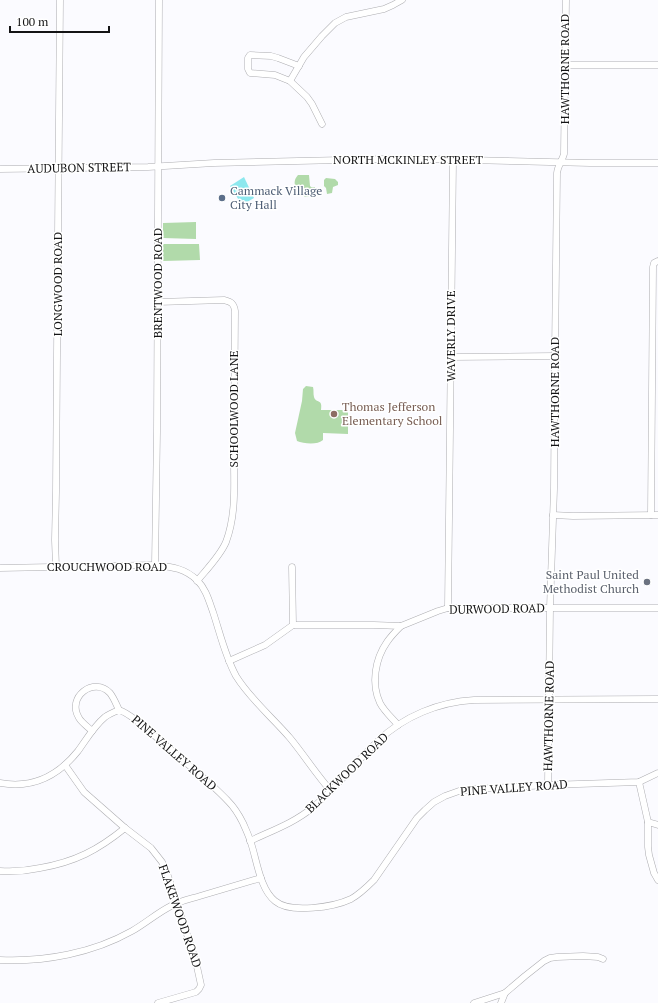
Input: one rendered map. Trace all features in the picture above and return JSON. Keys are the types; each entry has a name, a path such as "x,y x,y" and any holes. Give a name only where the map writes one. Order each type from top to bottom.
{"street":[{"name":"LONGWOOD ROAD","path":"56,567 60,0"},
{"name":"BRENTWOOD ROAD","path":"155,565 159,0"},
{"path":"290,82 304,58 335,23 352,16 384,9 402,0"},
{"name":"HAWTHORNE ROAD","path":"548,785 557,173 564,154 566,0"},
{"path":"299,66 267,55 250,55 248,58 248,69 250,73 275,75 290,82 307,97 322,124"},
{"path":"565,65 658,65"},
{"name":"NORTH MCKINLEY STREET","path":"158,167 214,162 385,159 658,163"},
{"name":"WAVERLY DRIVE","path":"448,608 453,160"},
{"name":"AUDUBON STREET","path":"0,169 158,167"},
{"path":"651,515 653,266 654,263 658,262"},
{"name":"SCHOOLWOOD LANE","path":"158,302 224,300 233,303 235,311 233,516 223,547 210,566 197,581"},
{"path":"451,357 555,356"},
{"path":"553,516 658,515"},
{"name":"CROUCHWOOD ROAD","path":"0,568 155,565 178,568 188,573 197,581 209,600 235,675 289,738 331,791"},
{"path":"229,661 265,645 293,625 292,567"},
{"name":"DURWOOD ROAD","path":"293,625 374,624 401,626 448,608 658,608"},
{"path":"398,725 381,704 376,689 376,678 377,664 382,649 391,636 401,626"},
{"path":"92,731 77,714 77,699 83,691 94,688 107,690 114,698 118,710"},
{"name":"BLACKWOOD ROAD","path":"250,841 294,821 313,808 379,740 398,725 423,711 452,702 497,699 658,699"},
{"name":"PINE VALLEY ROAD","path":"0,783 17,785 25,784 36,782 51,776 65,765 77,752 92,731 105,717 118,710 124,711 213,786 232,806 243,824 250,841 261,878 270,896 275,902 287,908 302,909 340,903 350,899 366,888 374,880 417,818 434,802 453,793 466,789 639,782 658,773"},
{"name":"FLAKEWOOD ROAD","path":"65,765 84,792 125,828 151,848 162,862 167,873 196,962 201,987 196,992 158,1003"},
{"path":"639,782 648,822 649,855 658,880"},
{"path":"648,822 658,825"},
{"path":"0,871 29,870 52,866 75,859 93,851 125,828"},
{"path":"0,960 39,959 87,950 104,944 131,931 178,903 261,878"},
{"path":"474,1003 505,993 544,961 550,958 583,956 598,957 603,959"},
{"path":"501,1003 505,993"}],"green space":[{"path":"298,175 309,175 310,186 315,187 315,194 305,197 300,192 295,184"},
{"path":"326,178 335,179 338,182 338,185 333,187 332,193 327,194 324,186 324,180"},
{"path":"196,222 196,239 163,238 163,223"},
{"path":"163,244 199,244 200,260 163,261"},
{"path":"306,386 313,387 314,397 320,402 321,410 348,410 348,434 323,433 323,440 321,442 303,443 297,441 295,433 303,389"}],"water":[{"path":"244,177 254,198 242,205 230,186"}],"place":[{"name":"Cammack Village City Hall","path":"222,198"},
{"name":"Thomas Jefferson Elementary School","path":"334,414"},
{"name":"Saint Paul United Methodist Church","path":"647,582"}]}
